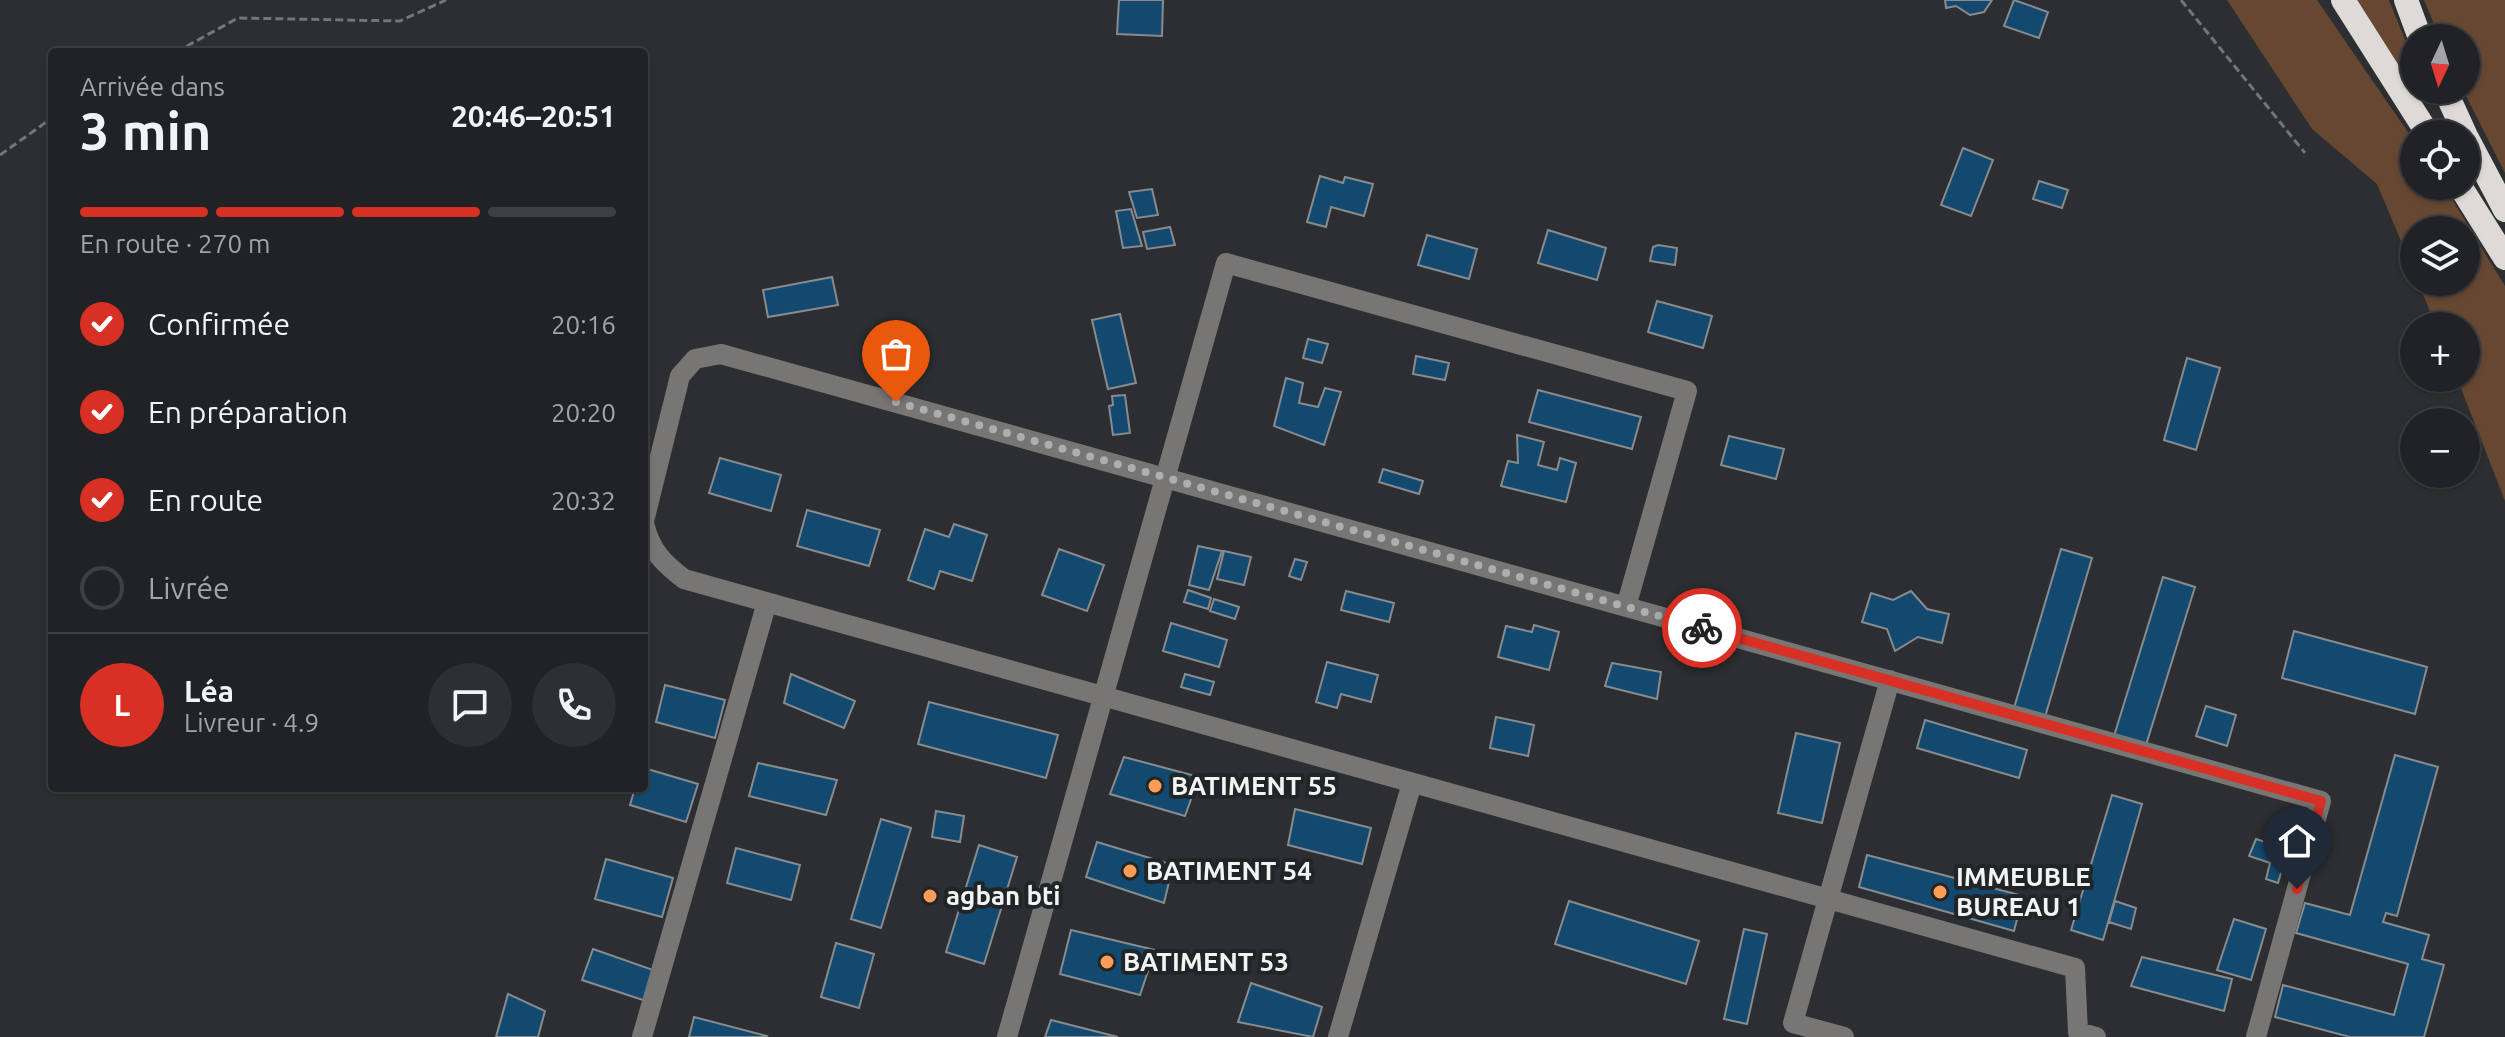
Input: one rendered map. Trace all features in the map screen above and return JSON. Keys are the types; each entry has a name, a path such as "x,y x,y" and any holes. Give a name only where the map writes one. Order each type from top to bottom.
{"highway":[{"path":"2343,0 2419,120"},
{"path":"2406,0 2415,24"},
{"path":"2480,162 2505,210"},
{"path":"2469,200 2505,258"}],"lane":[{"path":"1007,1037 1226,263 1687,391 1626,607"},
{"path":"648,506 680,376 695,359 721,354 2321,801 2256,1037"},
{"path":"648,541 660,560 684,579 2075,968 2083,1035"},
{"path":"642,1037 767,602"},
{"path":"1844,1037 1793,1023 1831,900 1890,680"},
{"path":"1338,1037 1412,783"}],"path":[{"path":"183,48 238,18 400,21 446,0"},
{"path":"2181,0 2305,153"},
{"path":"0,155 48,121"}],"shaded area":[{"path":"2227,0 2317,0 2400,121 2400,200 2453,200 2462,216 2400,216 2400,239 2377,184 2312,129"},
{"path":"2352,0 2389,0 2400,27 2400,68"},
{"path":"2424,0 2505,0 2505,173 2470,104 2480,104 2480,24 2434,24"},
{"path":"2480,245 2505,286 2505,501 2480,437 2480,408 2469,408 2462,392 2480,392 2480,312 2430,312 2424,296 2480,296"}],"building":[{"path":"1119,0 1163,0 1162,36 1117,34"},
{"path":"1945,0 1992,0 1984,12 1970,15 1956,6 1946,8"},
{"path":"2014,0 2048,12 2039,38 2004,26"},
{"path":"1963,148 1993,160 1971,216 1941,205"},
{"path":"1320,176 1343,183 1345,177 1373,184 1364,216 1331,207 1326,227 1307,222"},
{"path":"2039,181 2068,190 2062,208 2033,199"},
{"path":"1152,189 1158,215 1137,218 1129,192"},
{"path":"1131,209 1142,246 1123,248 1116,211"},
{"path":"1170,227 1175,245 1147,249 1143,232"},
{"path":"1548,230 1606,248 1597,280 1538,263"},
{"path":"1427,235 1477,249 1469,279 1418,265"},
{"path":"1653,247 1677,248 1675,265 1650,261"},
{"path":"832,277 838,305 768,317 763,290"},
{"path":"1657,301 1712,316 1703,348 1648,332"},
{"path":"1120,314 1136,383 1108,389 1092,320"},
{"path":"1308,339 1328,344 1322,363 1303,358"},
{"path":"879,345 895,346 894,370 877,369"},
{"path":"1416,356 1449,363 1445,380 1413,374"},
{"path":"2187,358 2220,368 2196,450 2164,440"},
{"path":"1286,378 1303,383 1299,403 1318,407 1325,388 1341,392 1324,445 1274,426"},
{"path":"1538,390 1641,417 1632,449 1529,422"},
{"path":"1125,395 1130,433 1113,435 1109,406 1113,405 1112,396"},
{"path":"1517,435 1544,442 1538,465 1557,470 1560,458 1576,463 1566,502 1501,486 1508,461 1518,463"},
{"path":"1729,436 1784,449 1776,479 1721,465"},
{"path":"720,458 781,475 771,511 709,493"},
{"path":"1383,469 1423,481 1419,494 1379,482"},
{"path":"807,510 880,530 869,566 797,546"},
{"path":"954,524 987,535 972,581 940,571 934,589 908,580 925,529 949,537"},
{"path":"1198,546 1222,551 1209,590 1189,585"},
{"path":"1059,549 1104,565 1087,611 1042,595"},
{"path":"2061,549 2092,558 2045,717 2014,708"},
{"path":"1224,551 1251,557 1244,585 1217,579"},
{"path":"1295,559 1307,562 1301,580 1289,576"},
{"path":"2163,577 2195,587 2146,745 2114,736"},
{"path":"1188,590 1211,598 1208,609 1184,602"},
{"path":"1346,591 1394,603 1389,622 1341,610"},
{"path":"1911,591 1927,609 1949,614 1942,643 1918,637 1895,651 1887,629 1862,622 1871,593 1893,600"},
{"path":"1214,599 1239,607 1235,619 1210,611"},
{"path":"1171,623 1227,640 1219,667 1163,651"},
{"path":"1534,625 1559,632 1549,670 1498,657 1506,626 1532,632"},
{"path":"2294,631 2427,667 2415,714 2282,678"},
{"path":"1327,662 1378,675 1371,702 1341,694 1337,708 1316,702"},
{"path":"1612,663 1661,672 1657,699 1605,686"},
{"path":"791,674 855,701 844,728 784,703"},
{"path":"1185,674 1214,682 1210,695 1181,687"},
{"path":"665,685 725,700 715,738 656,722"},
{"path":"929,702 1058,735 1046,778 918,744"},
{"path":"2206,706 2236,715 2227,746 2196,736"},
{"path":"1496,717 1534,725 1528,756 1490,748"},
{"path":"1925,720 2027,750 2019,778 1917,748"},
{"path":"1796,733 1840,743 1822,823 1778,813"},
{"path":"2395,755 2438,767 2397,916 2386,913 2383,922 2429,935 2422,959 2444,965 2424,1037 2350,1037 2275,1017 2283,985 2394,1015 2408,964 2296,933 2305,903 2350,915"},
{"name":"BATIMENT 55","path":"1124,757 1199,777 1185,816 1110,794"},
{"path":"758,763 837,780 826,815 749,796"},
{"path":"648,769 698,784 686,822 630,805 634,792 648,792"},
{"path":"2112,795 2142,804 2103,940 2071,930"},
{"path":"1295,809 1371,828 1362,864 1288,845"},
{"path":"936,811 964,816 960,842 932,837"},
{"path":"881,819 911,828 881,928 851,919"},
{"path":"2256,839 2288,849 2278,883 2266,879 2270,863 2249,856"},
{"name":"BATIMENT 54","path":"1097,842 1173,865 1164,903 1086,877"},
{"path":"979,845 1017,857 984,964 946,952"},
{"path":"736,848 800,865 791,900 727,883"},
{"name":"IMMEUBLE BUREAU 1","path":"1867,855 2023,896 2014,931 1859,887"},
{"path":"606,859 673,878 662,917 595,899"},
{"path":"1569,901 1699,941 1686,984 1555,944"},
{"path":"2115,901 2136,908 2131,929 2109,922"},
{"path":"2234,919 2266,929 2251,980 2217,970"},
{"path":"1744,929 1767,934 1747,1024 1724,1019"},
{"name":"BATIMENT 53","path":"1071,930 1155,950 1140,995 1060,974"},
{"path":"836,943 874,954 859,1008 821,997"},
{"path":"593,949 656,971 646,1001 582,980"},
{"path":"2142,957 2232,979 2224,1011 2131,986"},
{"path":"1251,983 1322,1007 1313,1037 1238,1022"},
{"path":"508,994 545,1011 538,1037 496,1037"},
{"path":"694,1017 767,1036 689,1037"},
{"path":"1051,1020 1118,1037 1045,1037"}],"way so far":[{"path":"896,402 1702,628"}],"place":[{"name":"BATIMENT 55","path":"1155,786"},
{"name":"BATIMENT 54","path":"1130,871"},
{"name":"IMMEUBLE BUREAU 1","path":"1940,892"},
{"name":"agban bti","path":"930,896"},
{"name":"BATIMENT 53","path":"1107,962"}],"route":[{"path":"1702,628 2321,801 2297,889"}]}
